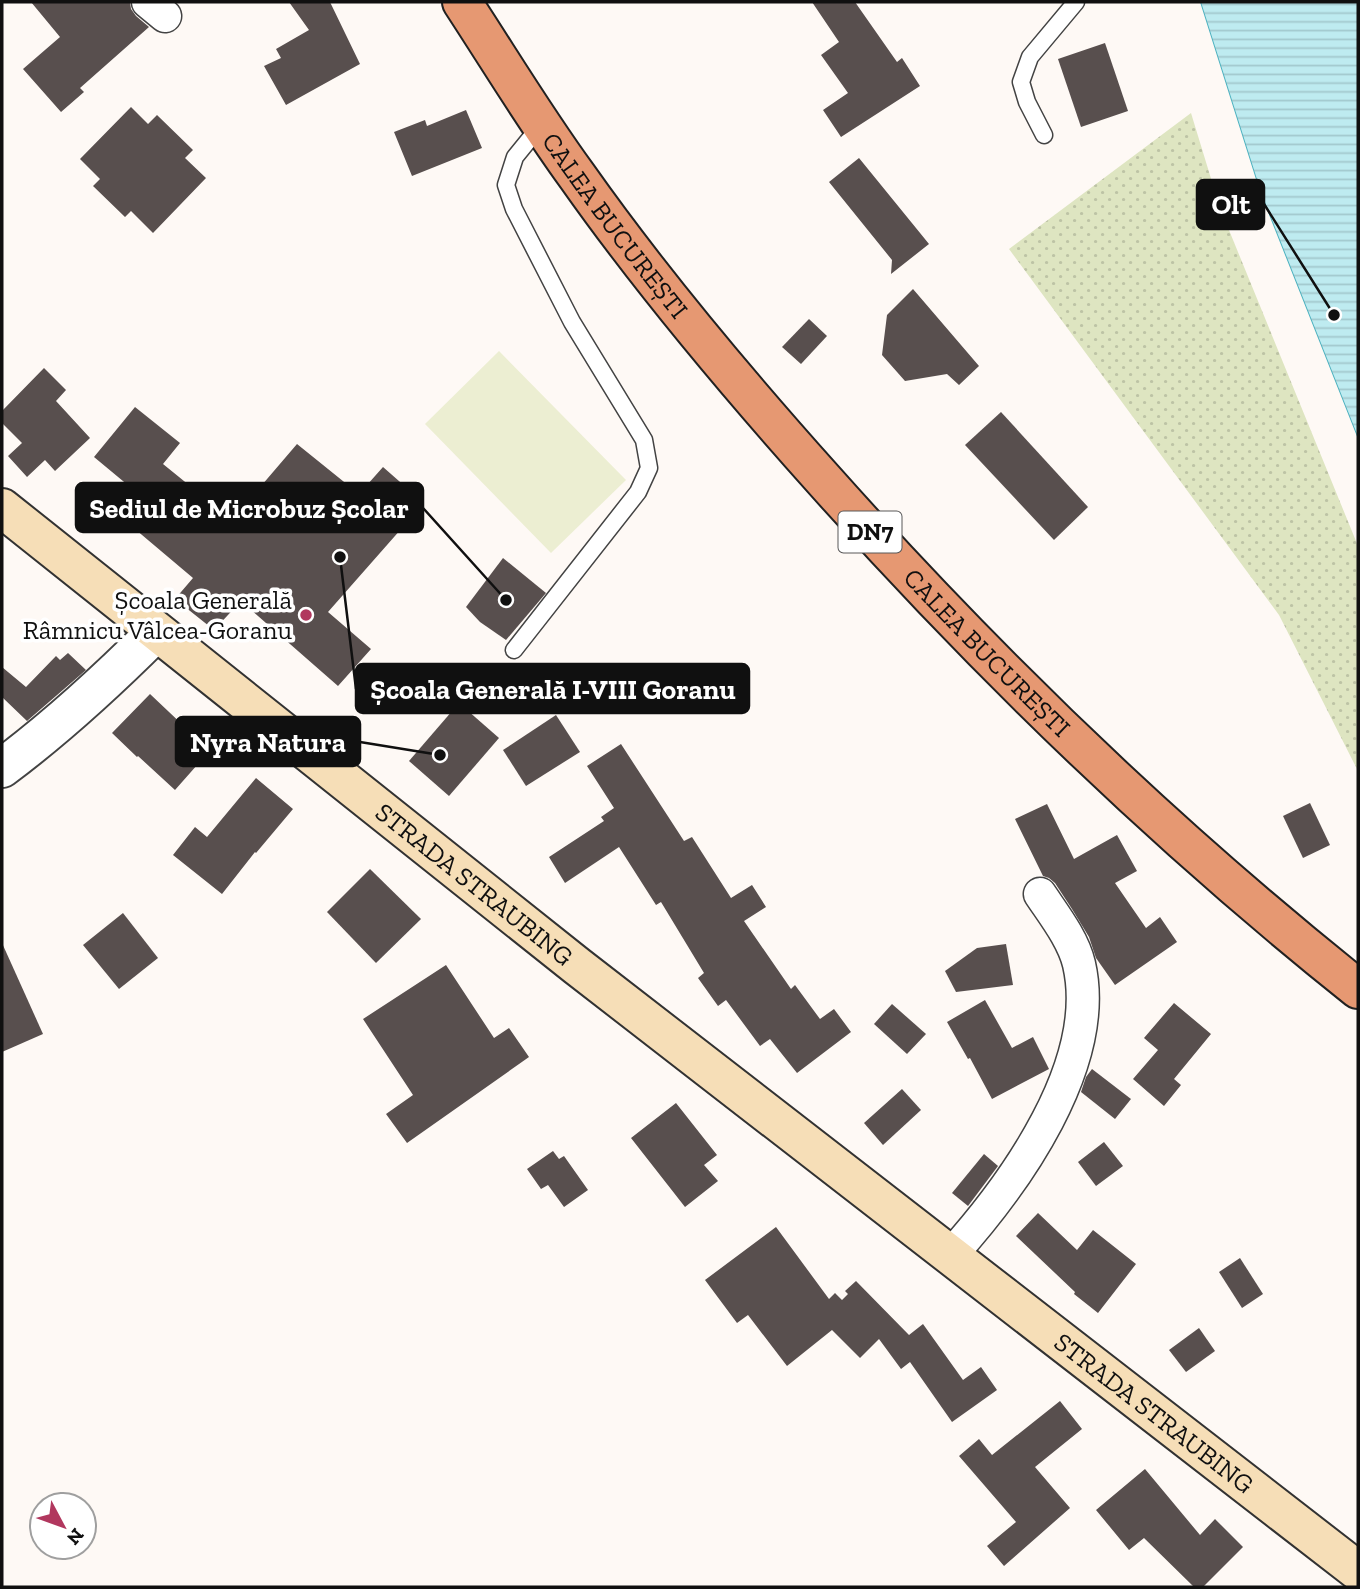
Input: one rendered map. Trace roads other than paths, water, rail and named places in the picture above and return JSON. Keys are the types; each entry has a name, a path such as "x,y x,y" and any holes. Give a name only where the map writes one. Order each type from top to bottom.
{"highway":[{"name":"CALEA BUCUREȘTI","path":"462,2 578,178 703,340 891,556 1081,748 1161,822 1358,989"}],"main road":[{"name":"STRADA STRAUBING","path":"2,508 577,966 951,1255 1352,1559"}],"street":[{"path":"2,768 65,718 156,632"},
{"path":"951,1255 1009,1183 1039,1137 1063,1086 1075,1052 1083,1016 1084,989 1079,961 1041,894"}],"lane":[{"path":"1044,135 1027,102 1021,82 1030,57 1076,2"},
{"path":"513,650 638,492 649,468 644,440 572,322 514,209 506,185 515,158 541,125"}],"water":[{"path":"1200,2 1358,2 1358,439 1260,192"}],"place":[{"name":"Olt","path":"1334,315"},
{"name":"Școala Generală I-VIII Goranu","path":"340,557"},
{"name":"Sediul de Microbuz Școlar","path":"506,600"},
{"name":"Școala Generală Râmnicu Vâlcea-Goranu","path":"306,615"},
{"name":"Nyra Natura","path":"440,755"}]}
